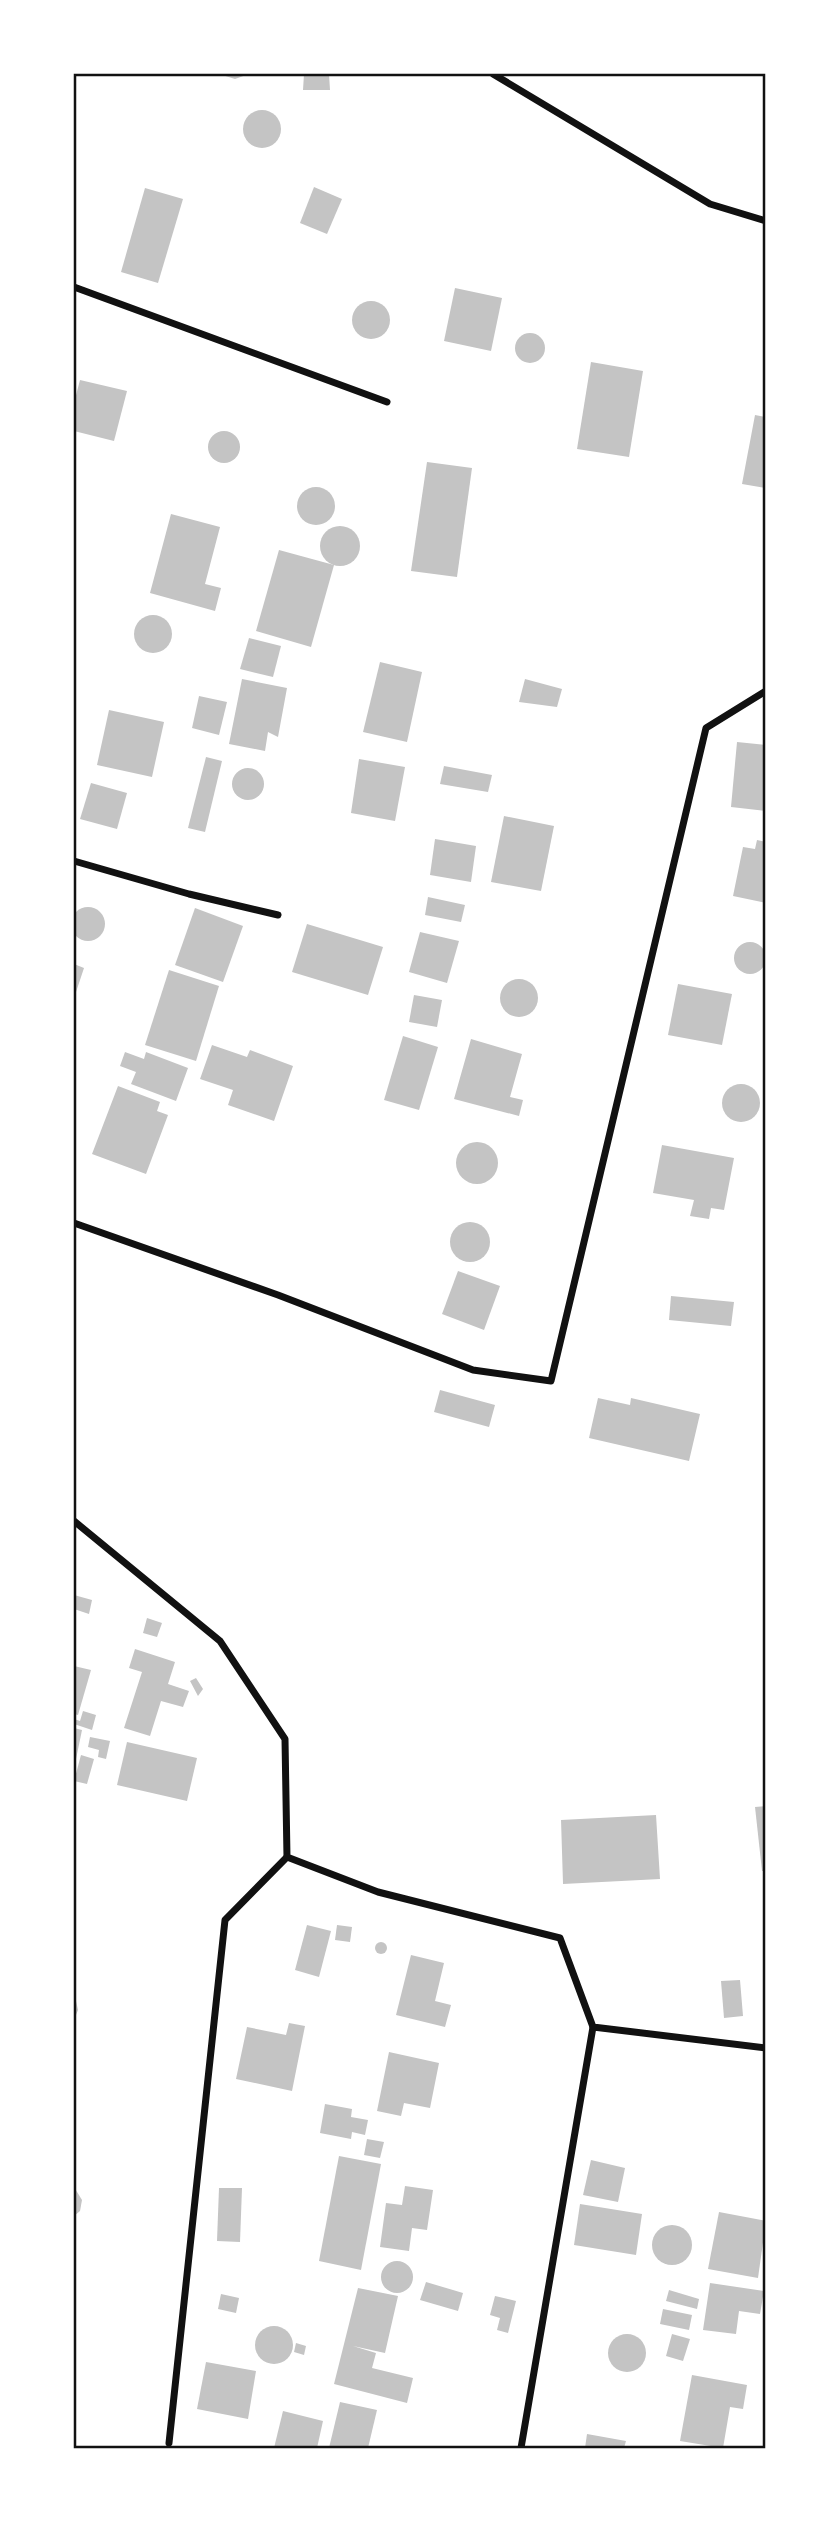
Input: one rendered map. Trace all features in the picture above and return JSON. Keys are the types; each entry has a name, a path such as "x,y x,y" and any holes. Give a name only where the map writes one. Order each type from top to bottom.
{"street":[{"path":"493,74 710,204 765,221"},
{"path":"74,288 387,402"},
{"path":"74,1223 278,1295 473,1370 551,1381 706,728 765,691"},
{"path":"74,861 189,894 278,915"},
{"path":"74,1521 220,1641 285,1739 287,1857 225,1920 169,2443"},
{"path":"287,1857 378,1892 560,1938 593,2027 521,2448"},
{"path":"593,2027 765,2048"}],"building":[{"path":"219,74 249,74 235,79"},
{"path":"304,74 329,74 330,90 303,90"},
{"path":"262,110 276,115 281,129 276,143 262,148 248,143 243,129 248,115"},
{"path":"314,187 342,199 327,234 300,223"},
{"path":"145,188 183,199 158,283 121,272"},
{"path":"455,288 502,298 491,351 444,341"},
{"path":"371,301 384,307 390,320 384,333 371,339 358,333 352,320 358,307"},
{"path":"530,333 541,337 545,348 541,359 530,363 519,359 515,348 519,337"},
{"path":"591,362 643,371 629,457 577,449"},
{"path":"80,380 127,391 114,441 74,431 74,403"},
{"path":"755,415 766,417 766,488 742,484"},
{"path":"224,431 235,436 240,447 235,458 224,463 213,458 208,447 213,436"},
{"path":"427,462 472,468 457,577 411,571"},
{"path":"316,487 329,493 335,506 329,519 316,525 303,519 297,506 303,493"},
{"path":"171,514 220,527 205,584 221,588 215,611 150,593"},
{"path":"340,526 354,532 360,546 354,560 340,566 326,560 320,546 326,532"},
{"path":"279,550 334,565 311,647 256,631"},
{"path":"153,615 166,621 172,634 166,647 153,653 140,647 134,634 140,621"},
{"path":"249,638 281,646 273,677 240,669"},
{"path":"380,662 422,672 407,742 363,732"},
{"path":"242,679 287,688 278,737 268,732 265,751 229,744"},
{"path":"525,679 562,689 557,707 519,702"},
{"path":"199,696 227,702 219,735 192,728"},
{"path":"109,710 164,722 152,777 97,765"},
{"path":"737,742 766,745 766,811 731,807"},
{"path":"206,757 222,761 205,832 188,828"},
{"path":"359,759 405,767 395,821 351,813"},
{"path":"444,766 492,775 488,792 440,784"},
{"path":"248,768 259,773 264,784 259,795 248,800 237,795 232,784 237,773"},
{"path":"91,783 127,793 117,829 80,819"},
{"path":"504,816 554,826 541,891 491,882"},
{"path":"435,839 476,846 471,882 430,875"},
{"path":"757,840 766,842 766,903 733,896 743,847 755,849"},
{"path":"428,897 465,905 461,922 425,915"},
{"path":"88,907 100,912 105,924 100,936 88,941 76,936 71,924 76,912"},
{"path":"195,908 243,926 223,982 175,965"},
{"path":"307,924 383,947 368,995 292,972"},
{"path":"420,932 459,941 447,983 409,972"},
{"path":"750,942 762,946 766,958 762,970 750,974 738,970 734,958 738,946"},
{"path":"74,964 84,968 74,998"},
{"path":"169,970 219,986 196,1061 145,1045"},
{"path":"519,979 532,985 538,998 532,1011 519,1017 506,1011 500,998 506,985"},
{"path":"678,984 732,994 722,1045 668,1035"},
{"path":"414,995 442,1000 437,1027 409,1022"},
{"path":"403,1036 438,1047 419,1110 384,1100"},
{"path":"471,1039 522,1054 510,1097 523,1100 519,1116 454,1099"},
{"path":"212,1045 247,1057 250,1050 293,1066 274,1121 228,1105 233,1090 200,1079"},
{"path":"125,1052 144,1059 146,1052 188,1068 176,1101 131,1084 136,1072 120,1066"},
{"path":"741,1084 754,1090 760,1103 754,1116 741,1122 728,1116 722,1103 728,1090"},
{"path":"118,1086 160,1102 157,1111 168,1115 146,1174 92,1154"},
{"path":"477,1142 492,1148 498,1163 492,1178 477,1184 462,1178 456,1163 462,1148"},
{"path":"662,1145 734,1158 724,1210 711,1208 709,1219 690,1216 694,1200 653,1193"},
{"path":"470,1222 478,1223 484,1228 489,1234 489,1250 484,1256 478,1261 470,1262 462,1261 456,1256 451,1250 450,1242 451,1234 456,1228 462,1223"},
{"path":"458,1271 500,1286 484,1330 442,1314"},
{"path":"671,1296 734,1302 731,1326 669,1320"},
{"path":"440,1390 495,1405 489,1427 434,1412"},
{"path":"598,1398 630,1405 631,1398 700,1414 689,1461 589,1438"},
{"path":"74,1595 92,1600 89,1614 74,1609"},
{"path":"147,1618 162,1623 157,1637 143,1633"},
{"path":"135,1649 175,1662 168,1684 189,1691 183,1707 161,1701 150,1736 124,1728 142,1672 129,1668"},
{"path":"74,1666 91,1670 78,1715 74,1714"},
{"path":"196,1678 203,1689 198,1696 190,1681"},
{"path":"83,1711 96,1715 92,1730 74,1724 74,1719 80,1721"},
{"path":"74,1728 82,1730 75,1764 74,1764"},
{"path":"90,1737 110,1741 106,1759 98,1757 99,1750 88,1747"},
{"path":"127,1742 197,1758 187,1801 117,1785"},
{"path":"81,1755 94,1759 87,1784 74,1781"},
{"path":"766,1806 766,1871 762,1871 755,1807"},
{"path":"656,1815 660,1879 563,1884 561,1820"},
{"path":"307,1925 331,1931 319,1977 295,1970"},
{"path":"337,1925 352,1927 350,1942 335,1940"},
{"path":"381,1942 387,1948 381,1954 375,1948"},
{"path":"411,1955 444,1963 435,2001 451,2005 445,2027 396,2015"},
{"path":"740,1980 743,2016 724,2018 721,1981"},
{"path":"74,1992 78,2010 74,2020"},
{"path":"289,2023 305,2026 292,2091 236,2079 247,2027 286,2035"},
{"path":"389,2052 439,2063 430,2108 404,2103 401,2116 377,2111"},
{"path":"325,2104 352,2109 351,2117 368,2120 365,2135 352,2132 351,2139 320,2133"},
{"path":"367,2139 384,2142 380,2158 364,2155"},
{"path":"339,2156 381,2164 361,2270 319,2261"},
{"path":"591,2160 625,2168 618,2202 583,2195"},
{"path":"405,2186 433,2190 427,2230 412,2228 409,2251 380,2247 386,2203 402,2205"},
{"path":"74,2187 82,2200 80,2211 74,2216"},
{"path":"219,2188 242,2188 240,2242 217,2241"},
{"path":"580,2204 642,2214 636,2255 574,2245"},
{"path":"719,2212 766,2221 758,2278 708,2269"},
{"path":"672,2225 680,2226 686,2231 691,2237 691,2253 686,2259 680,2264 672,2265 664,2264 658,2259 653,2253 652,2245 653,2237 658,2231 664,2226"},
{"path":"397,2261 408,2266 413,2277 408,2288 397,2293 386,2288 381,2277 386,2266"},
{"path":"426,2282 463,2293 458,2311 420,2300"},
{"path":"710,2283 764,2291 760,2314 739,2311 736,2334 703,2330"},
{"path":"358,2288 398,2296 385,2353 353,2346 376,2353 372,2368 413,2378 407,2403 334,2384"},
{"path":"669,2290 699,2299 697,2309 666,2301"},
{"path":"221,2294 239,2298 236,2313 218,2309"},
{"path":"495,2296 516,2301 508,2333 497,2330 500,2318 490,2315"},
{"path":"663,2309 692,2315 689,2330 660,2324"},
{"path":"274,2326 287,2332 293,2345 287,2358 274,2364 261,2358 255,2345 261,2332"},
{"path":"627,2334 641,2339 646,2353 641,2367 627,2372 613,2367 608,2353 613,2339"},
{"path":"672,2334 690,2339 683,2361 666,2356"},
{"path":"296,2343 306,2346 304,2355 294,2352"},
{"path":"206,2362 256,2371 248,2419 197,2409"},
{"path":"692,2375 747,2385 743,2409 730,2407 723,2448 680,2441"},
{"path":"340,2402 377,2410 368,2448 329,2448"},
{"path":"283,2411 323,2421 317,2448 274,2448"},
{"path":"587,2434 626,2441 624,2448 585,2448"}]}
